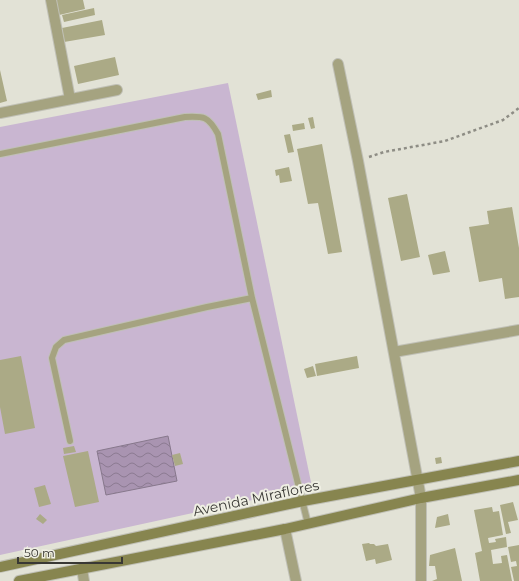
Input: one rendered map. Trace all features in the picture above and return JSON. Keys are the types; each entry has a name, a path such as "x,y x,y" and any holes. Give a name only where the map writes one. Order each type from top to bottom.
{"street":[{"path":"51,0 70,99"},
{"path":"338,64 358,161 421,498 421,581"},
{"path":"0,112 117,90"},
{"path":"394,352 519,330"},
{"name":"Avenida Miraflores","path":"0,567 303,502 519,461"},
{"path":"19,581 285,529 421,498 519,480"},
{"path":"285,529 296,581"},
{"path":"34,559 37,578"},
{"path":"82,569 84,581"}],"lane":[{"path":"0,154 184,117 200,116 212,123 218,134 252,298 308,524"},
{"path":"70,441 52,358 56,347 64,340 252,298"}],"path":[{"path":"358,161 384,152 445,142 504,120 519,108"}],"shaded area":[{"path":"228,83 312,487 0,555 0,127"}],"water":[{"path":"168,436 177,481 106,495 97,451"}],"building":[{"path":"55,0 83,0 85,9 59,15"},
{"path":"94,8 95,15 64,22 62,15"},
{"path":"102,20 105,35 64,42 62,28"},
{"path":"115,57 119,75 78,84 74,66"},
{"path":"0,70 7,101 0,103"},
{"path":"271,90 272,97 258,100 256,94"},
{"path":"313,117 315,128 311,129 308,118"},
{"path":"304,123 305,129 293,131 292,125"},
{"path":"290,134 294,152 288,153 284,135"},
{"path":"322,144 342,252 328,254 318,203 308,204 297,149"},
{"path":"289,167 292,181 280,183 279,175 276,176 275,170"},
{"path":"407,194 420,257 401,261 388,198"},
{"path":"512,207 519,248 519,297 505,299 502,278 479,282 469,227 489,224 487,211"},
{"path":"445,251 450,272 433,275 428,255"},
{"path":"21,356 35,428 5,434 0,407 0,360"},
{"path":"357,356 359,368 317,376 315,364"},
{"path":"313,366 316,376 307,378 304,369"},
{"path":"74,446 76,452 64,454 63,448"},
{"path":"88,451 99,502 75,507 63,456"},
{"path":"180,453 183,464 175,466 172,455"},
{"path":"441,457 442,463 436,464 435,458"},
{"path":"45,485 51,504 39,507 34,488"},
{"path":"513,502 518,520 508,522 511,533 506,534 500,505"},
{"path":"492,507 493,512 499,511 503,535 488,538 489,543 496,542 495,539 506,537 507,547 491,550 493,564 502,563 501,556 507,555 512,581 480,581 475,553 482,551 474,510"},
{"path":"40,514 47,520 43,524 36,519"},
{"path":"448,514 450,525 435,528 437,517"},
{"path":"369,543 376,546 388,544 392,560 376,564 375,559 366,561 362,544"},
{"path":"519,545 519,581 514,581 511,567 517,566 516,561 511,562 508,547"},
{"path":"455,548 462,581 432,581 437,579 435,566 429,566 430,555"}]}
